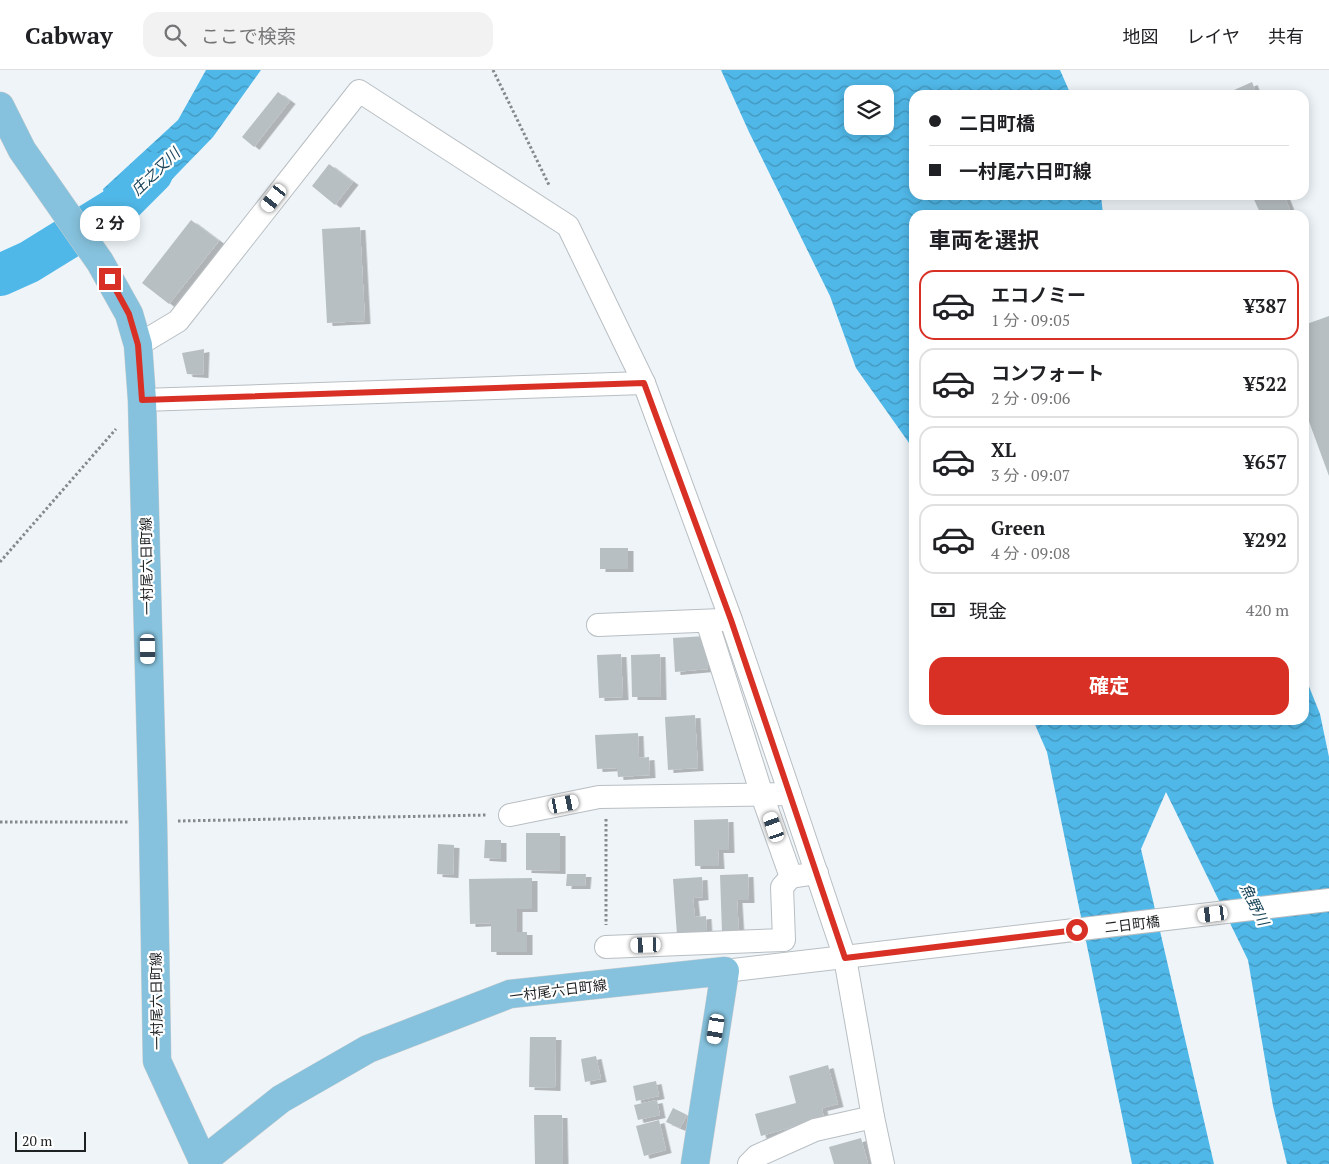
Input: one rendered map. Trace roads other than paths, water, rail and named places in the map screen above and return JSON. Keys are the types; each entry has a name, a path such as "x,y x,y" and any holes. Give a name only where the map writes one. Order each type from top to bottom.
{"main road":[{"name":"一村尾六日町線","path":"0,106 22,150 100,262 129,314 138,345 142,400 157,1061 201,1162 281,1099 368,1048 510,994 725,971"},
{"path":"695,1164 725,971"}],"street":[{"path":"138,345 178,321 359,90 568,226 644,383 731,620 790,794 845,958 872,1117 883,1164"},
{"path":"142,400 644,383"},
{"path":"598,625 731,620"},
{"path":"707,621 762,794 791,877"},
{"path":"510,815 599,797 790,794"},
{"path":"606,947 784,940 782,887 791,877 816,873"},
{"name":"二日町橋","path":"725,971 1329,900"},
{"path":"749,1164 757,1156 815,1130 872,1117"}],"water":[{"path":"206,70 261,70 213,137 114,239 103,189 178,120"},
{"path":"721,70 1060,70 1069,90 909,90 909,200 1102,200 1102,210 909,210 909,443 856,368 830,296 749,132"},
{"name":"魚野川","path":"1309,686 1320,714 1329,757 1329,1164 1287,1164 1273,1106 1248,960 1166,792 1141,849 1214,1164 1132,1164 1047,752 1035,725 1309,725"}],"waterway":[{"name":"庄之又川","path":"0,275 29,262 118,207 152,173"}]}
